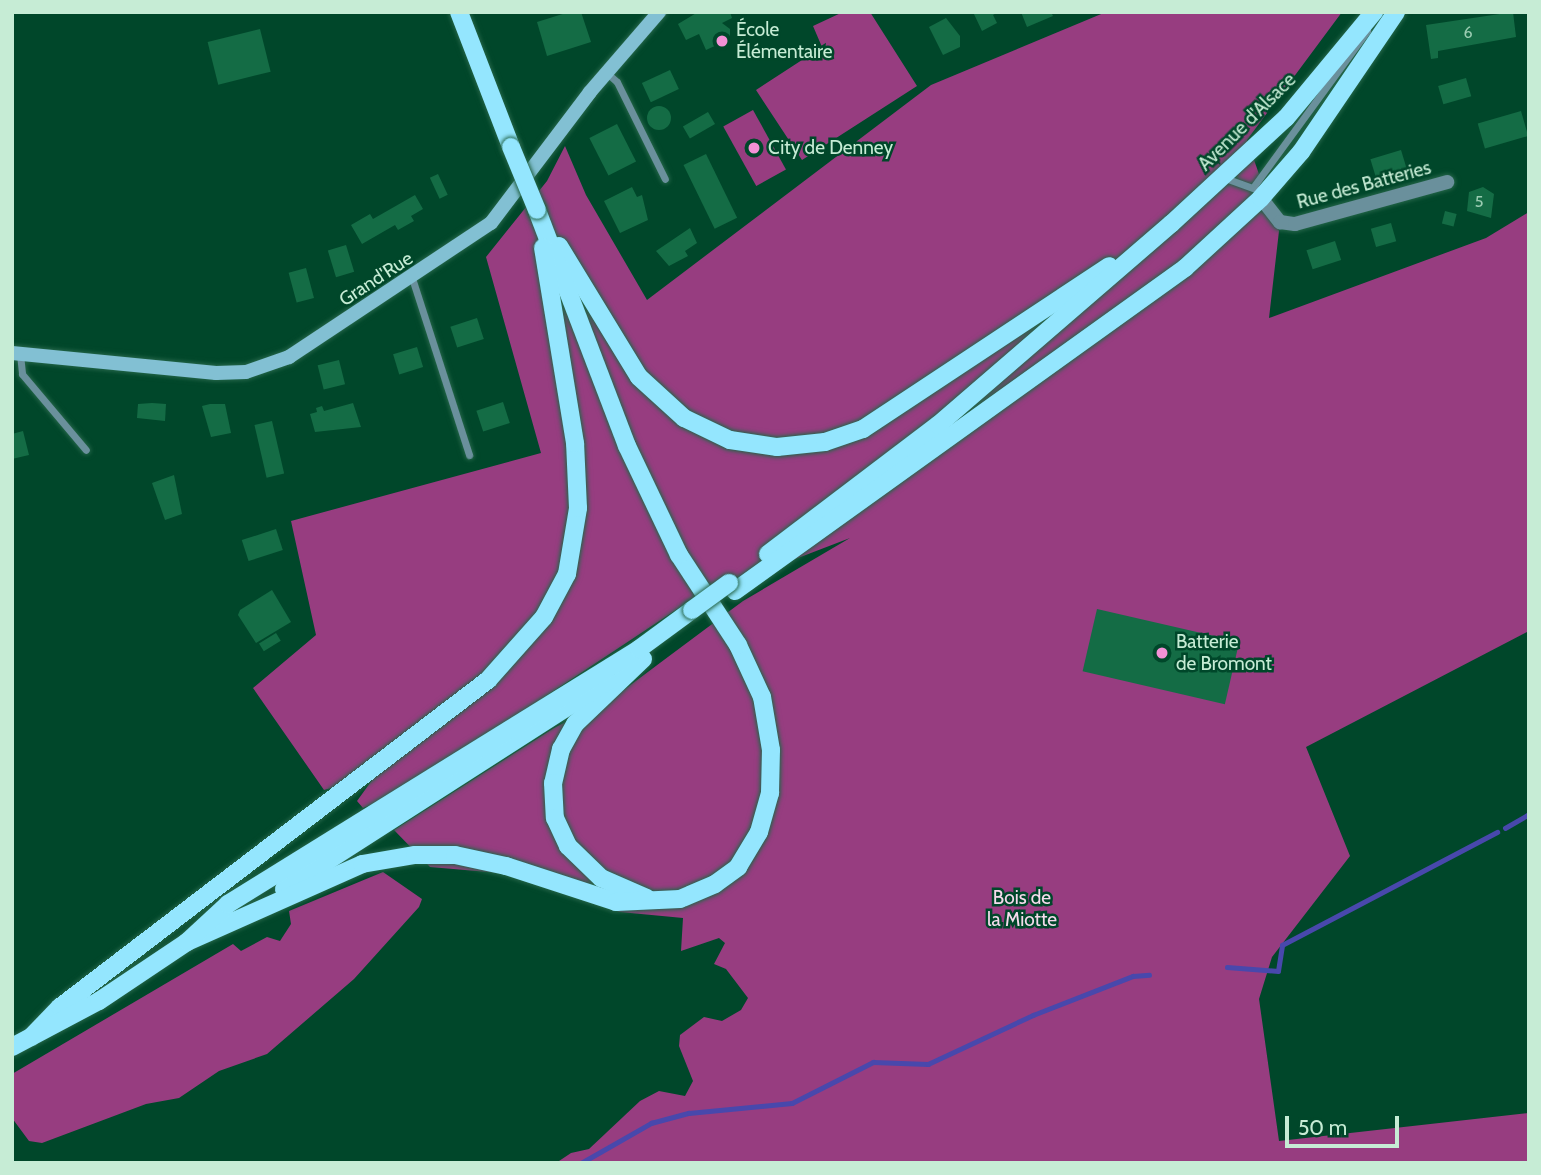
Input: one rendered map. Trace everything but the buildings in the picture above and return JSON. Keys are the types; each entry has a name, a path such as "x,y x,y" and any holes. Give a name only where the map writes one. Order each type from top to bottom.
{"main road":[{"path":"187,942 362,864 415,855 455,855 506,866 616,902 680,899 715,884 738,867 759,831 770,793 771,750 762,698 738,645 679,555 626,446 459,12"},
{"name":"Avenue d'Alsace","path":"1171,224 1286,118 1376,12"},
{"path":"732,587 1185,268 1258,192 1301,152 1395,12"},
{"path":"537,211 639,377 684,418 730,440 777,447 825,442 863,429 1171,224"},
{"path":"31,1037 60,1007 488,680 544,617 567,574 578,508 575,443 537,211"},
{"path":"653,901 601,878 568,846 555,818 553,783 561,749 575,724 643,659 696,614 938,425 1171,224"},
{"path":"12,1047 99,1001 187,942 228,904 696,614"},
{"path":"234,921 643,659"}],"street":[{"name":"Grand'Rue","path":"16,353 216,373 246,372 289,357 491,223 606,72 659,12"},
{"name":"Rue des Batteries","path":"1258,192 1280,222 1295,224 1447,182"}],"lane":[{"path":"1223,177 1258,192 1359,46 1376,12"},
{"path":"606,72 617,82 665,179"},
{"path":"411,278 469,455"},
{"path":"16,353 22,374 86,450"}],"green space":[{"path":"843,12 870,12 917,86 802,160 756,90 822,47 813,26"},
{"name":"Bois de la Miotte","path":"1106,12 1342,12 1247,140 1279,231 1269,318 1486,238 1529,212 1529,631 1306,747 1350,856 1272,957 1259,999 1279,1141 1529,1113 1529,1163 556,1163 571,1153 589,1149 640,1101 659,1091 685,1096 693,1081 679,1046 680,1035 704,1017 722,1021 741,1010 748,998 726,969 714,964 725,943 719,938 681,951 683,918 620,912 500,873 430,867 394,830 554,728 617,695 743,601 850,538 694,598 400,793 363,808 357,801 375,776 324,790 253,688 316,635 291,521 541,453 486,257 547,181 565,146 586,195 647,300 931,85"},
{"name":"City de Denney","path":"753,110 786,169 756,186 723,126"},
{"path":"383,872 422,899 419,907 354,979 267,1054 219,1071 179,1098 146,1104 42,1143 29,1141 12,1118 12,1074 233,944 241,951 267,937 280,941 291,924 289,911"}],"waterway":[{"path":"1505,828 1529,814"},
{"path":"1227,967 1278,971 1282,945 1497,832"},
{"path":"581,1163 651,1123 689,1113 792,1103 873,1062 928,1064 1033,1015 1133,976 1149,975"}],"place":[{"name":"École Élémentaire","path":"722,41"},
{"name":"City de Denney","path":"754,148"},
{"name":"Batterie de Bromont","path":"1162,653"}]}
